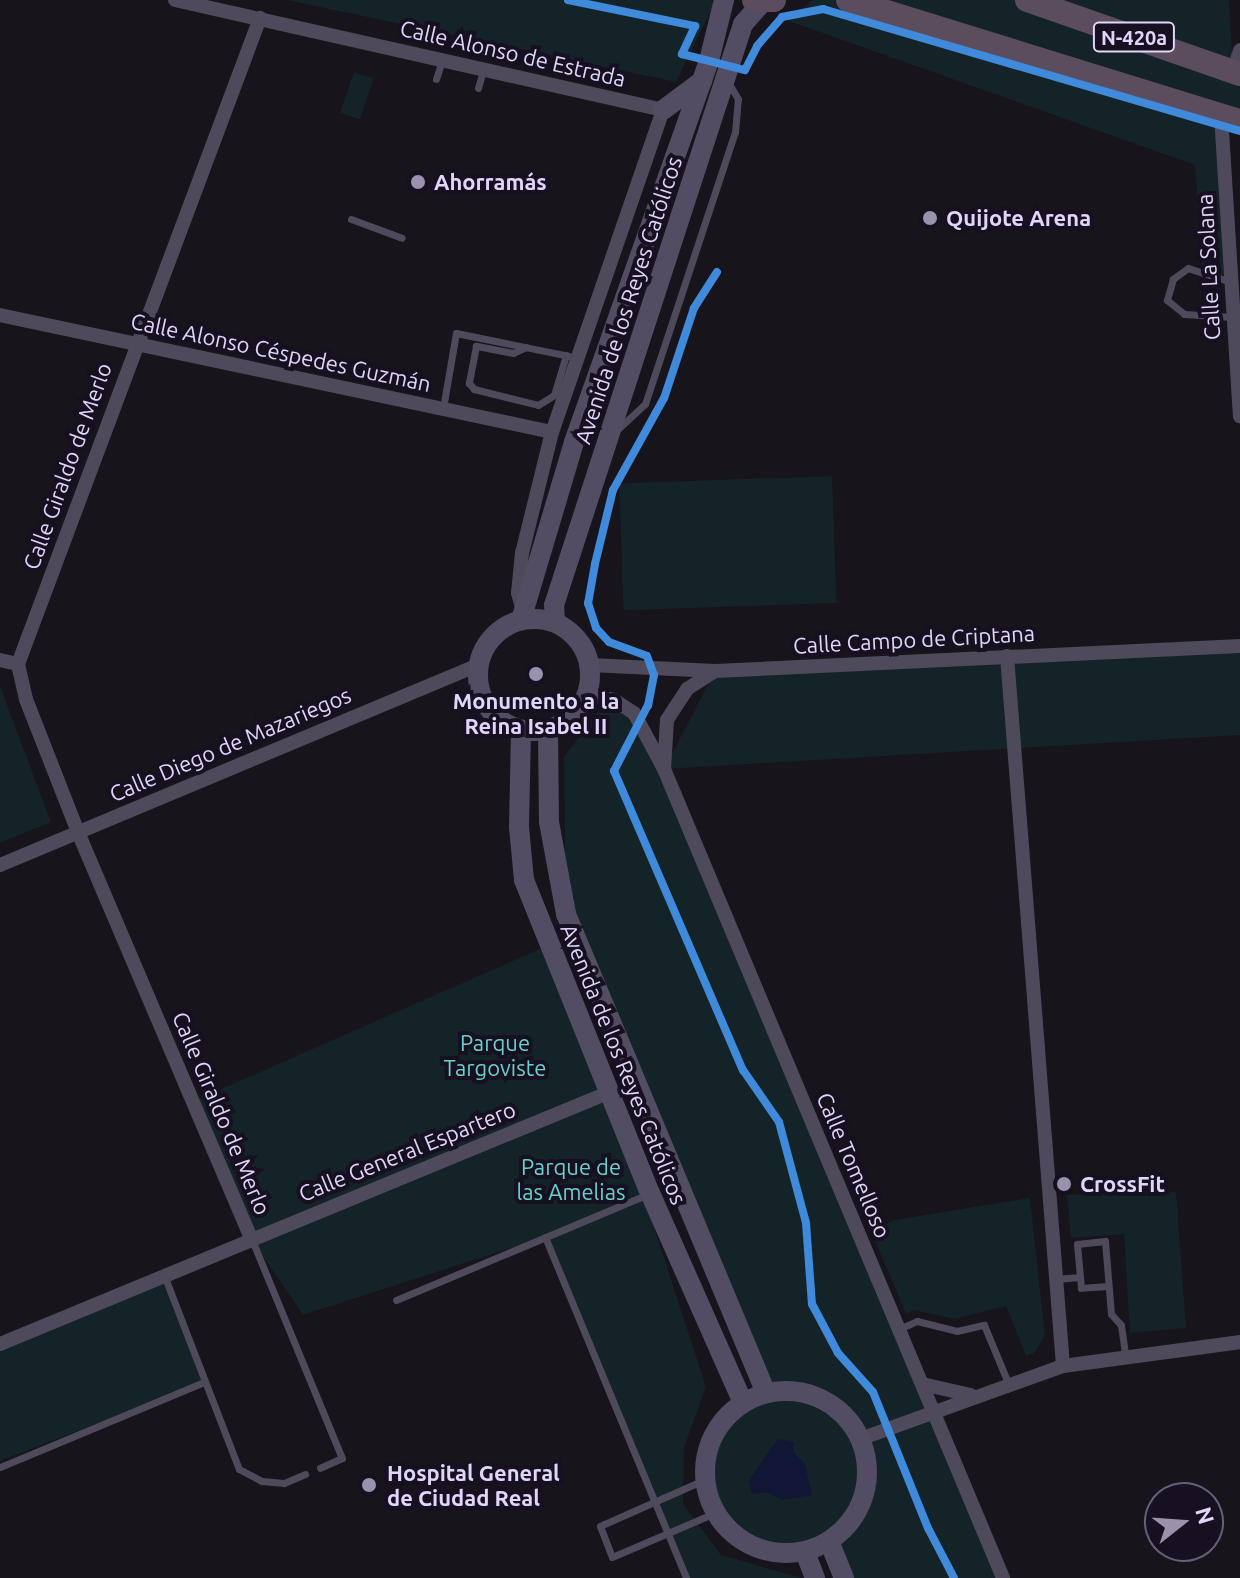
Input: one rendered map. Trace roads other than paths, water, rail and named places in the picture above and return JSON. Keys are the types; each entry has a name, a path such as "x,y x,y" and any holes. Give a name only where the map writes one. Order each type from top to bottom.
{"highway":[{"path":"754,0 774,0"},
{"name":"N-420a","path":"848,0 1230,118"},
{"name":"N-420a","path":"1027,0 1238,65"}],"main road":[{"name":"Avenida de los Reyes Católicos","path":"522,616 574,442 702,81 724,0"},
{"name":"Avenida de los Reyes Católicos","path":"555,622 554,605 743,24 764,1"},
{"path":"663,110 702,81"},
{"path":"522,616 555,622 574,636 590,665 587,696 568,721 548,730 521,731 506,725 485,704 478,665 498,631 522,616"},
{"name":"Avenida de los Reyes Católicos","path":"548,730 549,822 566,914 766,1393"},
{"name":"Avenida de los Reyes Católicos","path":"521,731 524,880 650,1193 743,1403"},
{"path":"794,1391 820,1398 843,1415 860,1439 867,1472 864,1494 851,1521 829,1541 805,1552 777,1553 748,1545 726,1528 706,1479 712,1438 743,1403 766,1393 794,1391"},
{"path":"829,1541 844,1578"},
{"path":"805,1552 815,1578"}],"street":[{"name":"Calle Alonso de Estrada","path":"175,0 484,67 663,110"},
{"name":"Calle Giraldo de Merlo","path":"251,1238 78,832 26,699 18,664 260,18"},
{"path":"522,616 518,593 522,553 572,356 663,110"},
{"name":"Calle La Solana","path":"1230,118 1231,282 1240,416"},
{"name":"Calle Alonso Céspedes Guzmán","path":"0,315 552,432"},
{"name":"Calle Campo de Criptana","path":"590,665 715,671 1240,646"},
{"path":"1007,656 1063,1366"},
{"path":"0,660 18,664"},
{"name":"Calle Diego de Mazariegos","path":"0,865 478,665"},
{"name":"Calle Tomelloso","path":"664,769 667,720 687,689 715,671"},
{"name":"Calle Tomelloso","path":"587,696 614,700 634,713 664,769 1003,1578"},
{"name":"Calle General Espartero","path":"0,1344 610,1092"},
{"path":"860,1439 1008,1383 1063,1366 1125,1355 1240,1342"},
{"path":"922,1384 976,1395"}],"lane":[{"path":"436,79 442,58"},
{"path":"478,88 484,67"},
{"path":"351,219 402,238"},
{"path":"1231,282 1188,268 1173,279 1167,300 1184,314 1233,317"},
{"path":"443,409 456,333 572,356 554,395 538,405 474,389 469,383 476,346 513,353 526,347"},
{"path":"396,1300 650,1193"},
{"path":"545,1237 686,1578"},
{"path":"251,1238 342,1458 320,1468"},
{"path":"1108,1286 1081,1288 1077,1244 1105,1241 1108,1286 1125,1355"},
{"path":"164,1275 239,1469 262,1481 284,1483 305,1474"},
{"path":"1056,1279 1080,1277"},
{"path":"899,1329 917,1321 957,1331 984,1325 1008,1383"},
{"path":"0,1467 204,1382"},
{"path":"706,1479 600,1526 612,1557 717,1512"}],"place":[{"name":"Ahorramás","path":"418,182"},
{"name":"Quijote Arena","path":"930,218"},
{"name":"Monumento a la Reina Isabel II","path":"536,674"},
{"name":"CrossFit","path":"1064,1184"},
{"name":"Hospital General de Ciudad Real","path":"369,1485"}],"park label":[{"name":"Parque Targoviste","path":"495,1054"},
{"name":"Parque de las Amelias","path":"571,1178"}]}
